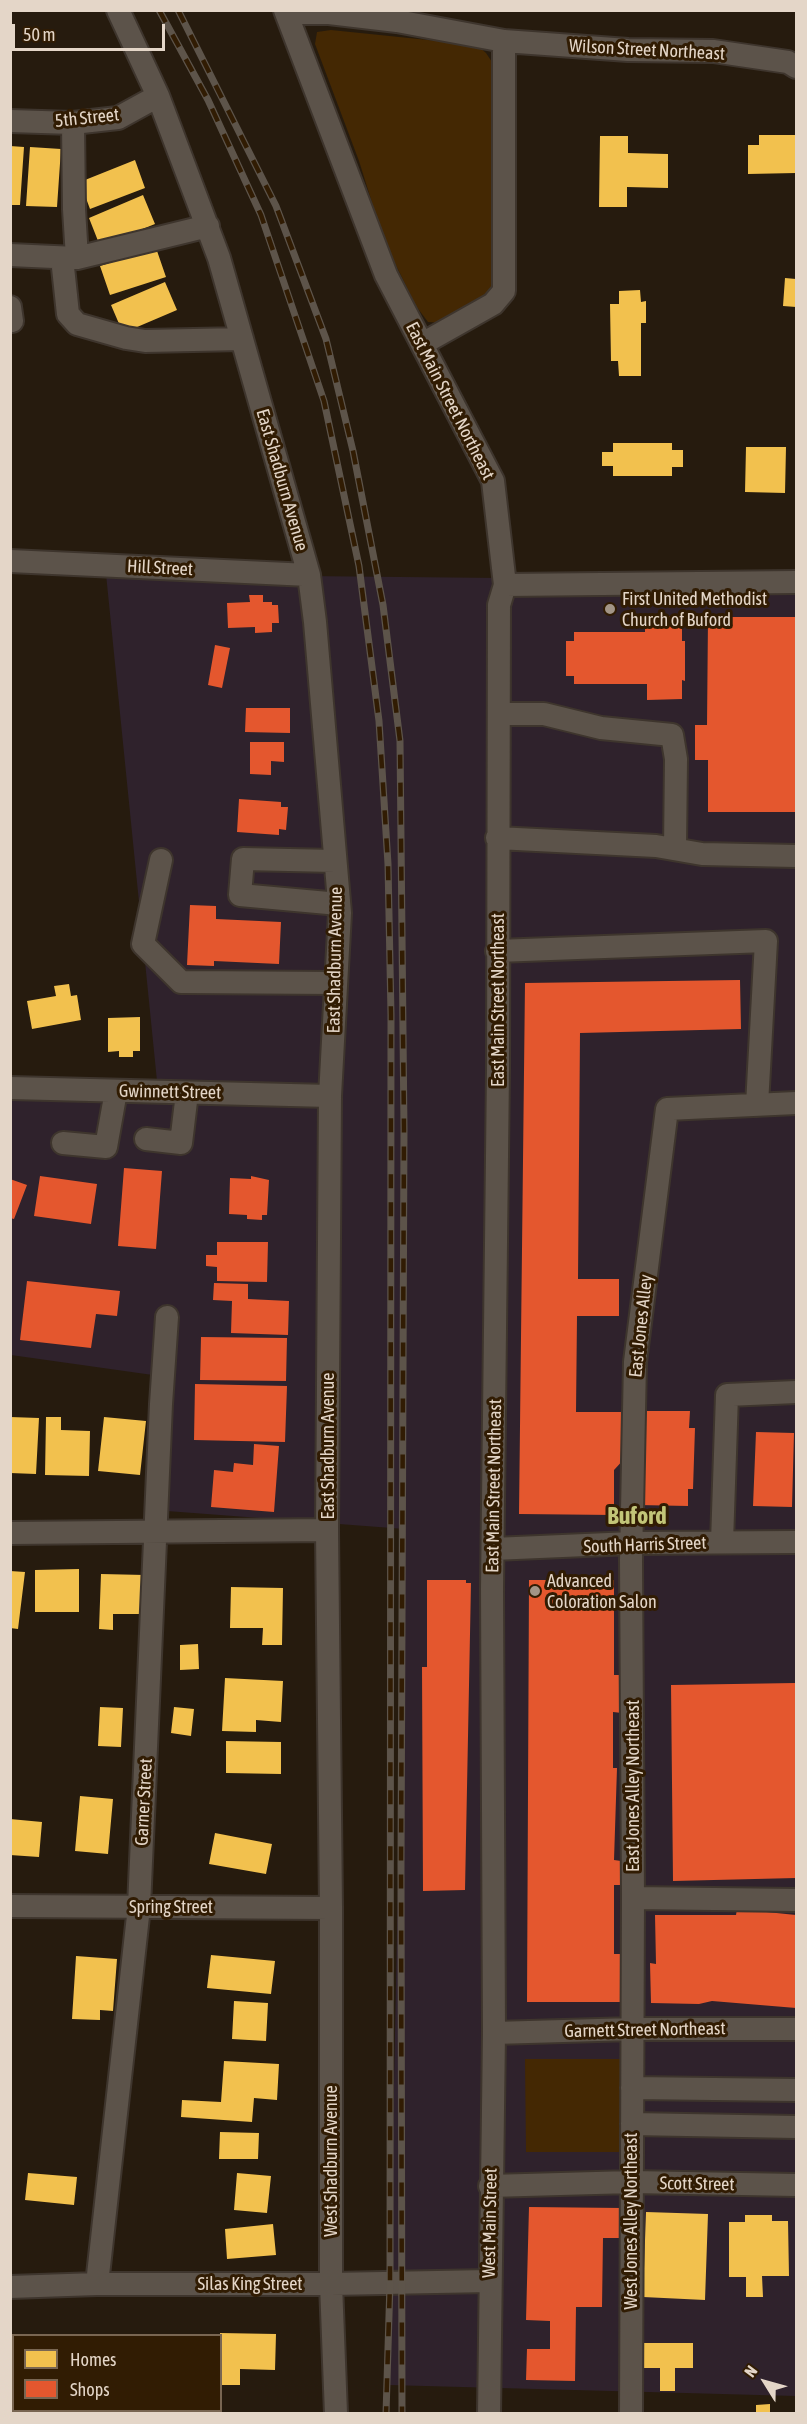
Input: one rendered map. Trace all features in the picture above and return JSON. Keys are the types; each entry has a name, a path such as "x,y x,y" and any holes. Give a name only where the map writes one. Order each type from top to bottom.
{"street":[{"name":"East Shadburn Avenue","path":"118,10 159,96 219,258 309,575 339,904 330,1096 327,1530 331,1908"},
{"name":"Wilson Street Northeast","path":"286,12 330,13 397,21 504,41 628,50 713,51 792,64"},
{"name":"East Main Street Northeast","path":"286,12 386,275 493,481 505,585 499,605 497,838 493,1549 494,2033"},
{"path":"422,344 493,304 504,291 504,41"},
{"name":"5th Street","path":"10,121 73,123 118,118 159,96"},
{"path":"73,123 68,315 77,324 145,341 242,339"},
{"path":"10,255 70,258 164,239 208,226"},
{"name":"Hill Street","path":"10,561 309,575"},
{"path":"505,585 796,582"},
{"path":"499,714 544,714 601,728 672,735 676,759 675,849"},
{"path":"497,838 656,846 702,854 796,856"},
{"path":"335,861 243,859 240,895 339,904"},
{"path":"161,860 142,944 181,982 336,983"},
{"path":"498,951 766,941 757,1105 796,1103"},
{"name":"Gwinnett Street","path":"10,1088 330,1096"},
{"path":"63,1143 106,1147 116,1091"},
{"path":"146,1139 181,1143 187,1093"},
{"name":"East Jones Alley","path":"632,1544 635,1362 666,1109 757,1105"},
{"name":"Garner Street","path":"97,2284 140,1907 161,1404 167,1317"},
{"path":"722,1542 727,1395 796,1392"},
{"path":"10,1533 327,1530"},
{"name":"South Harris Street","path":"493,1549 796,1542"},
{"name":"East Jones Alley Northeast","path":"632,1544 633,2029"},
{"path":"633,1898 796,1900"},
{"name":"Spring Street","path":"10,1906 331,1908"},
{"name":"West Shadburn Avenue","path":"331,1908 331,2284 336,2414"},
{"name":"Garnett Street Northeast","path":"494,2033 633,2029 796,2029"},
{"name":"West Jones Alley Northeast","path":"630,2414 633,2029"},
{"name":"West Main Street","path":"489,2414 490,2186 494,2033"},
{"path":"632,2088 796,2090"},
{"path":"632,2124 796,2127"},
{"name":"Scott Street","path":"490,2186 631,2182 796,2185"},
{"name":"Silas King Street","path":"10,2287 97,2284 489,2281"}],"shaded area":[{"path":"331,30 477,45 486,53 496,68 495,290 444,323 428,322 416,306 384,241 359,161 315,44 317,32"},
{"path":"106,574 796,581 796,2396 388,2385 405,1529 167,1511 174,1378 11,1355 11,1078 157,1081"},
{"path":"525,2059 622,2059 621,2152 526,2152"}],"building: Homes":[{"path":"759,135 796,135 796,173 748,174 748,145 759,145"},
{"path":"600,136 628,136 628,153 668,154 668,188 627,187 627,207 599,207"},
{"path":"10,146 24,147 20,205 10,205"},
{"path":"30,147 61,149 57,207 26,206"},
{"path":"135,160 145,188 90,209 80,182"},
{"path":"143,195 155,224 100,246 89,218"},
{"path":"156,248 166,277 110,295 100,266"},
{"path":"785,278 796,279 796,307 783,306"},
{"path":"165,282 177,310 123,333 111,305"},
{"path":"640,290 641,302 646,301 646,323 641,323 641,376 619,376 618,361 611,361 610,304 619,304 619,291"},
{"path":"613,443 672,443 672,450 683,450 683,467 672,467 672,476 613,476 613,466 602,466 602,452 613,452"},
{"path":"746,447 786,447 785,493 745,492"},
{"path":"69,984 71,996 77,995 81,1020 32,1029 27,1001 56,996 54,986"},
{"path":"140,1017 140,1051 133,1051 133,1057 119,1057 119,1051 108,1052 108,1018"},
{"path":"10,1417 39,1418 36,1474 10,1473"},
{"path":"46,1417 61,1417 61,1430 90,1431 89,1476 45,1475"},
{"path":"104,1417 146,1421 140,1475 98,1471"},
{"path":"79,1569 79,1612 35,1612 35,1570"},
{"path":"10,1571 25,1572 18,1629 10,1628"},
{"path":"101,1574 145,1575 144,1614 113,1614 113,1630 99,1629"},
{"path":"231,1587 283,1588 282,1645 262,1645 263,1628 230,1628"},
{"path":"198,1644 199,1669 180,1670 180,1645"},
{"path":"225,1678 283,1681 281,1722 256,1720 256,1732 222,1731"},
{"path":"100,1707 123,1708 121,1747 98,1746"},
{"path":"174,1707 194,1709 191,1736 171,1733"},
{"path":"226,1741 281,1742 281,1774 226,1773"},
{"path":"80,1796 113,1799 108,1854 75,1851"},
{"path":"10,1819 42,1822 39,1857 10,1855"},
{"path":"215,1833 272,1844 266,1874 209,1864"},
{"path":"211,1955 275,1961 271,1994 207,1988"},
{"path":"76,1956 117,1959 113,2011 100,2010 100,2020 72,2019"},
{"path":"234,2001 268,2003 266,2041 232,2039"},
{"path":"224,2061 279,2064 277,2100 254,2098 252,2122 181,2117 182,2100 221,2102"},
{"path":"220,2132 259,2133 258,2159 219,2159"},
{"path":"28,2173 77,2177 74,2205 25,2200"},
{"path":"237,2173 271,2176 267,2213 234,2210"},
{"path":"646,2212 708,2214 705,2300 643,2297"},
{"path":"745,2215 772,2215 772,2221 788,2221 789,2276 762,2276 763,2297 746,2297 746,2277 729,2277 729,2222 745,2222"},
{"path":"273,2224 276,2255 227,2259 225,2229"},
{"path":"220,2333 276,2334 275,2370 240,2369 240,2385 222,2385 222,2334"},
{"path":"644,2343 693,2343 693,2368 675,2368 675,2391 660,2391 660,2368 644,2368"},
{"path":"770,2404 770,2414 756,2414 756,2405"}],"building: Shops":[{"path":"249,595 263,595 263,602 278,605 279,623 272,623 272,632 255,633 255,627 228,628 227,603 250,602"},
{"path":"645,616 682,616 682,641 685,641 685,681 682,680 682,699 647,700 647,684 574,684 574,676 566,676 566,641 574,641 574,632 645,632"},
{"path":"708,617 796,617 796,812 708,812 708,760 695,760 695,725 707,725"},
{"path":"215,645 230,648 222,688 208,685"},
{"path":"246,708 290,708 290,733 245,732"},
{"path":"250,742 284,742 284,762 271,761 271,775 250,774"},
{"path":"239,799 281,802 281,807 288,807 286,830 279,829 279,835 237,832"},
{"path":"190,905 216,906 216,919 281,922 279,964 214,961 214,966 187,965"},
{"path":"740,980 741,1029 580,1033 578,1279 619,1279 619,1316 577,1316 576,1412 625,1412 626,1457 614,1470 614,1515 519,1514 525,983"},
{"path":"124,1168 162,1171 156,1249 118,1246"},
{"path":"40,1176 97,1184 91,1224 34,1216"},
{"path":"251,1176 269,1180 267,1215 262,1215 262,1220 247,1219 247,1215 229,1214 230,1178 251,1179"},
{"path":"10,1179 27,1185 14,1219 10,1218"},
{"path":"217,1242 268,1242 267,1282 217,1281 217,1267 206,1266 206,1255 217,1255"},
{"path":"27,1281 120,1291 117,1316 96,1314 91,1348 20,1340"},
{"path":"214,1283 248,1284 248,1299 289,1301 288,1335 231,1333 232,1301 213,1300"},
{"path":"201,1337 287,1338 286,1381 200,1380"},
{"path":"195,1384 287,1386 285,1442 194,1440"},
{"path":"640,1411 690,1411 689,1428 695,1428 693,1489 688,1489 688,1506 638,1505"},
{"path":"756,1432 794,1433 792,1507 753,1506"},
{"path":"254,1444 279,1446 274,1512 211,1507 214,1470 233,1472 234,1463 253,1465"},
{"path":"427,1580 466,1580 466,1583 471,1583 465,1890 423,1891 422,1667 427,1667"},
{"path":"529,1580 614,1580 614,1675 622,1675 622,1713 613,1712 613,1768 617,1768 614,1860 621,1861 621,1885 614,1885 614,1954 621,1954 620,2002 527,2002"},
{"path":"795,1683 796,1878 673,1881 671,1685"},
{"path":"737,1909 796,1915 796,2008 712,2001 699,2004 651,2003 650,1963 656,1964 655,1915 736,1915"},
{"path":"529,2207 623,2208 622,2238 603,2238 602,2307 576,2307 575,2381 526,2380 527,2349 550,2349 550,2321 526,2320"}],"railway":[{"path":"159,10 208,100 261,215 324,401 359,566 379,721 388,864 391,1015 390,2283 386,2414"},
{"path":"178,10 276,206 326,339 353,451 383,605 400,741 404,1129 401,1863 402,2414"}],"place":[{"name":"First United Methodist Church of Buford","path":"610,609"},
{"name":"Advanced Coloration Salon","path":"535,1591"}],"district":[{"name":"Buford","path":"637,1516"}]}
